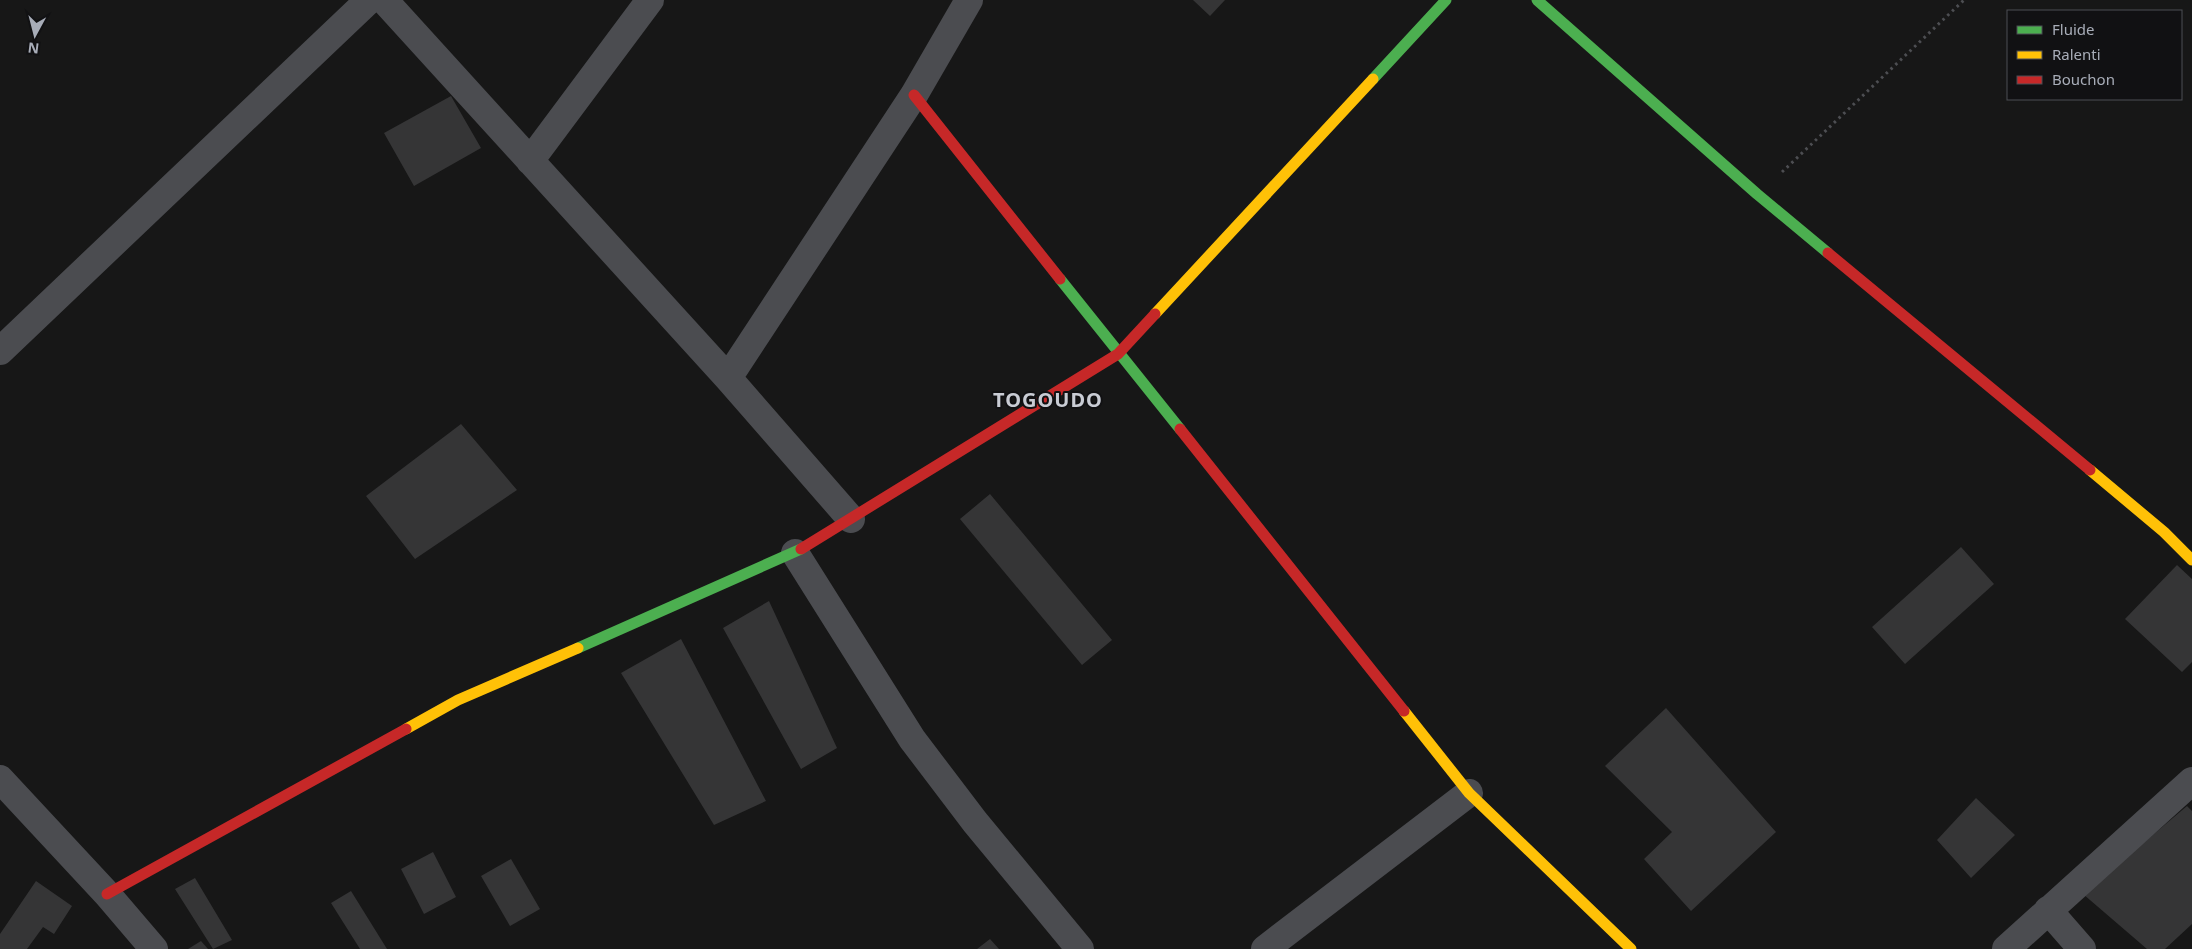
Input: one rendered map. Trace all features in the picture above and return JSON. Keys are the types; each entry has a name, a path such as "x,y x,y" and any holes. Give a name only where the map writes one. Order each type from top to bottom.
{"street":[{"path":"0,351 369,0"},
{"path":"384,0 728,378 851,519"},
{"path":"530,162 650,0"},
{"path":"728,378 914,95 969,0"},
{"path":"107,894 458,700 795,553 1118,354 1446,0"},
{"path":"1537,0 1757,194 2164,532 2192,560"},
{"path":"914,95 1118,354 1469,793 1631,949"},
{"path":"795,553 912,739 975,822 1080,949"},
{"path":"0,779 107,894 154,949"},
{"path":"2006,949 2192,781"},
{"path":"1266,949 1469,793"},
{"path":"2048,910 2082,949"}],"path":[{"path":"1757,194 1964,0"}],"building":[{"path":"1193,0 1225,0 1210,16"},
{"path":"451,96 481,148 414,186 384,133"},
{"path":"461,424 517,490 415,559 366,496"},
{"path":"990,494 1112,640 1082,665 960,519"},
{"path":"1961,547 1994,584 1905,664 1872,627"},
{"path":"2177,565 2192,579 2192,662 2182,672 2125,619"},
{"path":"769,601 837,748 801,769 723,628"},
{"path":"681,639 766,801 714,825 621,673"},
{"path":"1666,708 1776,832 1691,911 1644,859 1672,832 1605,766"},
{"path":"1976,798 2015,835 1971,878 1937,840"},
{"path":"2187,806 2192,811 2192,924 2165,949 2147,949 2083,894"},
{"path":"433,852 456,897 424,914 401,869"},
{"path":"511,859 540,909 510,926 481,876"},
{"path":"195,878 232,940 213,949 175,889"},
{"path":"36,881 72,906 54,934 43,927 27,949 0,949 0,934"},
{"path":"351,891 387,949 360,949 331,903"},
{"path":"990,939 999,949 977,949"},
{"path":"201,941 208,949 188,949"}],"traffic: fast":[{"path":"1373,79 1446,0"},
{"path":"1537,0 1757,194 1828,253"},
{"path":"1060,279 1180,429"},
{"path":"578,648 801,549"}],"traffic: slow":[{"path":"1155,314 1373,79"},
{"path":"2090,470 2164,532 2192,560"},
{"path":"406,729 458,700 578,648"},
{"path":"1404,711 1469,793 1631,949"}],"traffic: jam":[{"path":"914,95 1060,279"},
{"path":"1828,253 2090,470"},
{"path":"801,549 1118,354 1155,314"},
{"path":"1180,429 1404,711"},
{"path":"107,894 406,729"}],"district":[{"name":"TOGOUDO","path":"1048,399"}]}
